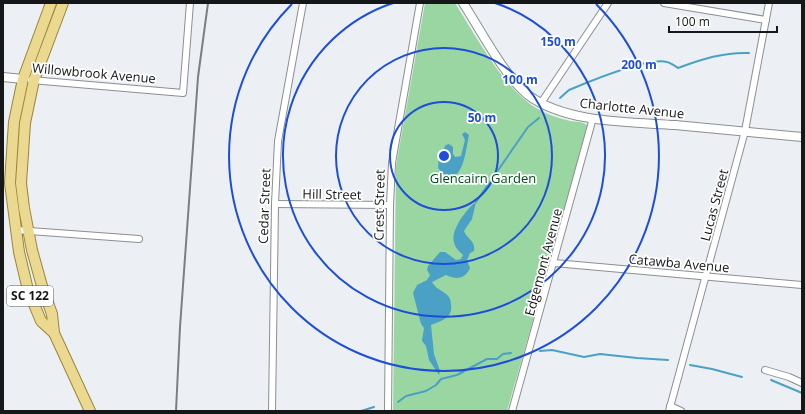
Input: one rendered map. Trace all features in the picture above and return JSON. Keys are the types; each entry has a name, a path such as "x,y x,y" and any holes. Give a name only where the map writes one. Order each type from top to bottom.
{"main road":[{"name":"SC 122","path":"51,3 23,79 14,122 10,183 19,252 28,290 41,321 54,333"},
{"name":"SC 122","path":"63,3 34,80 25,124 21,183 28,231 42,286 52,314 54,333 90,411"}],"street":[{"name":"Willowbrook Avenue","path":"3,77 183,93 190,3"},
{"name":"Cedar Street","path":"272,411 275,204 278,141 303,3"},
{"name":"Crest Street","path":"388,411 390,205 392,164 420,3"},
{"name":"Charlotte Avenue","path":"463,3 499,60 515,82 527,94 555,110 593,118 802,136"},
{"path":"541,103 608,3"},
{"path":"664,3 766,20"},
{"name":"Lucas Street","path":"670,409 745,132 769,3"},
{"name":"Edgemont Avenue","path":"512,411 593,118"},
{"name":"Hill Street","path":"275,204 390,205"},
{"path":"16,230 139,239"},
{"name":"Catawba Avenue","path":"554,263 802,285"},
{"path":"765,370 789,377 802,383"},
{"path":"670,409 681,411"}],"green space":[{"name":"Glencairn Garden","path":"425,3 455,3 502,76 514,89 538,109 550,115 570,121 581,122 587,125 587,131 507,411 393,411 396,166"}],"water":[{"path":"465,132 469,135 463,164 457,174 453,177 445,176 438,168 439,156 446,145 449,144 453,147 453,154 455,157 461,156 465,140 462,134"},
{"path":"476,202 472,219 464,231 474,245 474,251 470,253 467,260 470,268 468,272 460,278 454,278 446,275 432,282 448,296 451,304 450,313 448,316 431,325 434,354 440,371 439,375 429,360 426,346 422,341 424,328 421,324 413,293 417,285 427,280 430,275 427,270 428,266 440,252 445,252 456,260 461,259 463,255 457,249 455,244 453,237 454,232 464,214"}],"waterway":[{"path":"560,98 569,90 578,86 618,71 647,63 658,61 667,62 678,68 713,57 749,53"},
{"path":"476,202 528,127 539,118"},
{"path":"540,351 552,350 584,357 600,354 668,360"},
{"path":"398,402 406,396 426,391 436,385 441,379 457,375 487,359 497,359 503,354 511,353"},
{"path":"690,365 742,377"},
{"path":"771,380 802,393"},
{"path":"361,411 374,407"}],"railway":[{"path":"176,411 180,327 198,77 208,3"}]}
